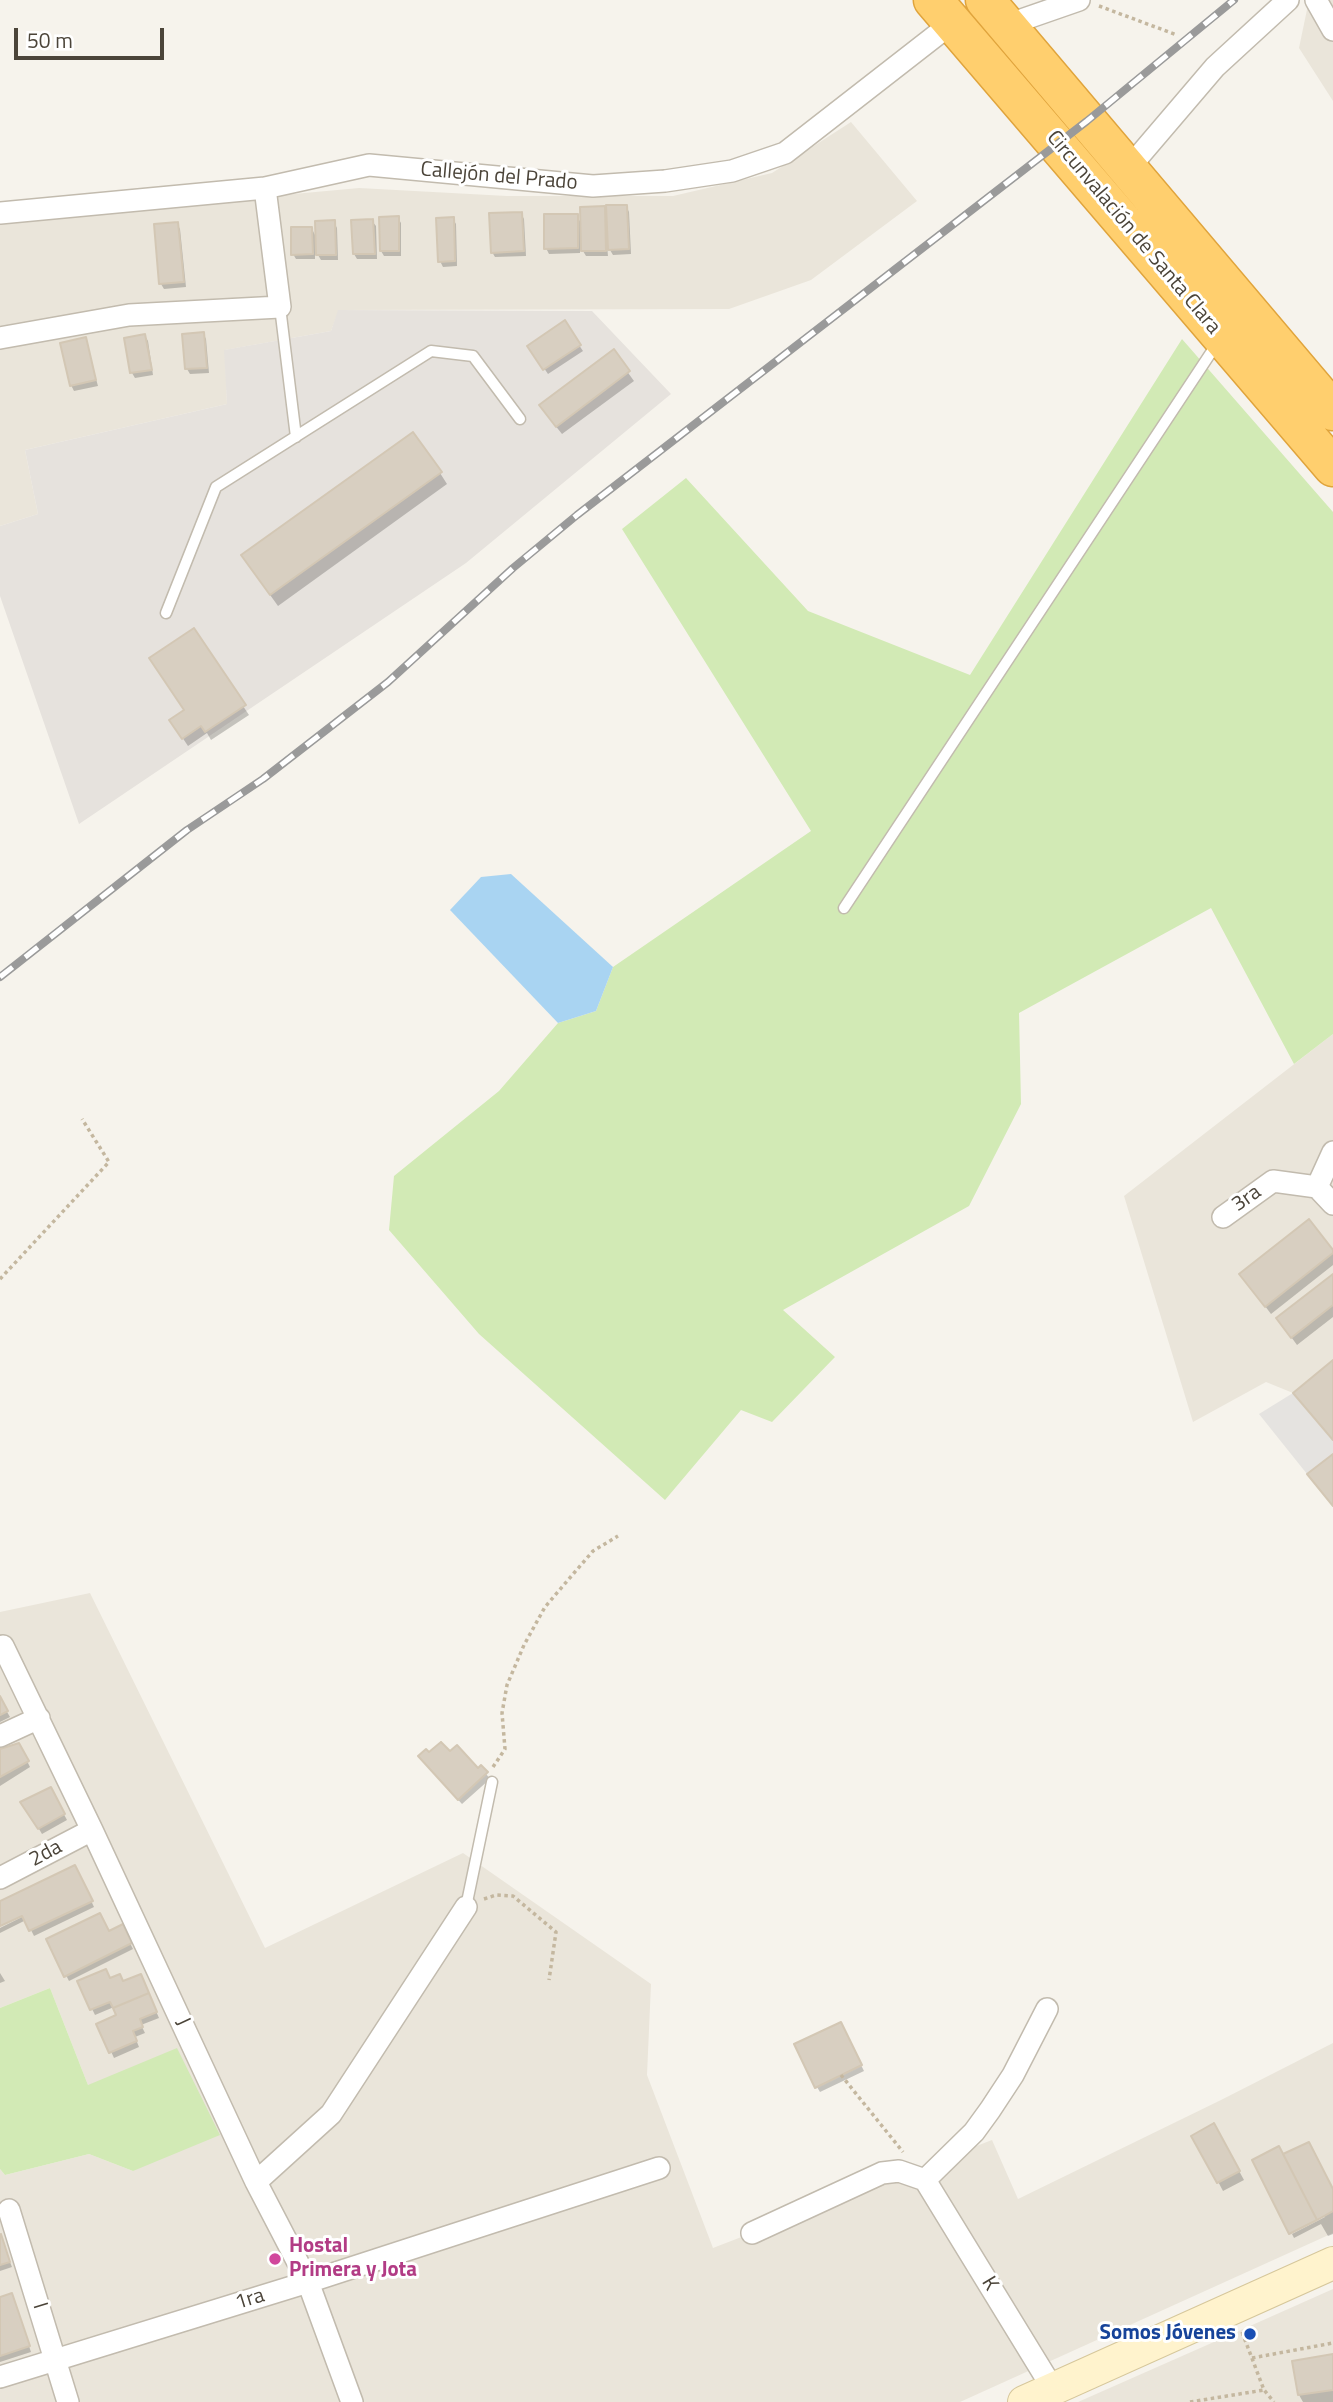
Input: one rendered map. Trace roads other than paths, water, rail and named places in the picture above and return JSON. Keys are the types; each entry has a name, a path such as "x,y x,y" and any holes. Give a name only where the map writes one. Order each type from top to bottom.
{"highway":[{"name":"Circunvalación de Santa Clara","path":"943,11 1333,467"},
{"name":"Circunvalación de Santa Clara","path":"996,13 1333,411"},
{"path":"1183,291 1182,284 1188,274 1201,268 1214,271"}],"main road":[{"path":"1024,2402 1333,2263"}],"street":[{"path":"1128,169 1215,67 1288,0"},
{"path":"1316,0 1333,30"},
{"path":"996,13 1087,2"},
{"name":"Callejón del Prado","path":"0,213 265,188 369,166 593,186 665,181 732,171 785,153 943,11"},
{"path":"0,338 129,315 281,307 265,188"},
{"path":"1333,1152 1317,1187 1333,1204"},
{"name":"3ra","path":"1223,1217 1273,1181 1317,1187"},
{"name":"J","path":"2,1642 93,1830 256,2182 309,2282 352,2402"},
{"path":"0,1736 39,1718"},
{"name":"2da","path":"0,1878 93,1830"},
{"path":"256,2182 331,2114 466,1907"},
{"path":"752,2233 883,2173 898,2171 925,2180 974,2132 990,2110 1013,2075 1047,2009"},
{"name":"1ra","path":"0,2377 309,2282 659,2168"},
{"name":"K","path":"925,2180 1053,2389"},
{"name":"I","path":"9,2210 68,2402"}],"lane":[{"path":"281,307 296,437"},
{"path":"844,908 1222,337"},
{"path":"166,612 216,487 431,351 473,356 520,419"},
{"path":"466,1907 492,1782"}],"water":[{"path":"511,874 613,967 596,1011 558,1023 450,910 481,877"}],"railway":[{"path":"0,977 187,830 263,779 388,682 513,568 577,515 1087,121 1234,0"}],"place":[{"name":"Hostal Primera y Jota","path":"275,2259"},
{"name":"Somos Jóvenes","path":"1250,2334"}]}
